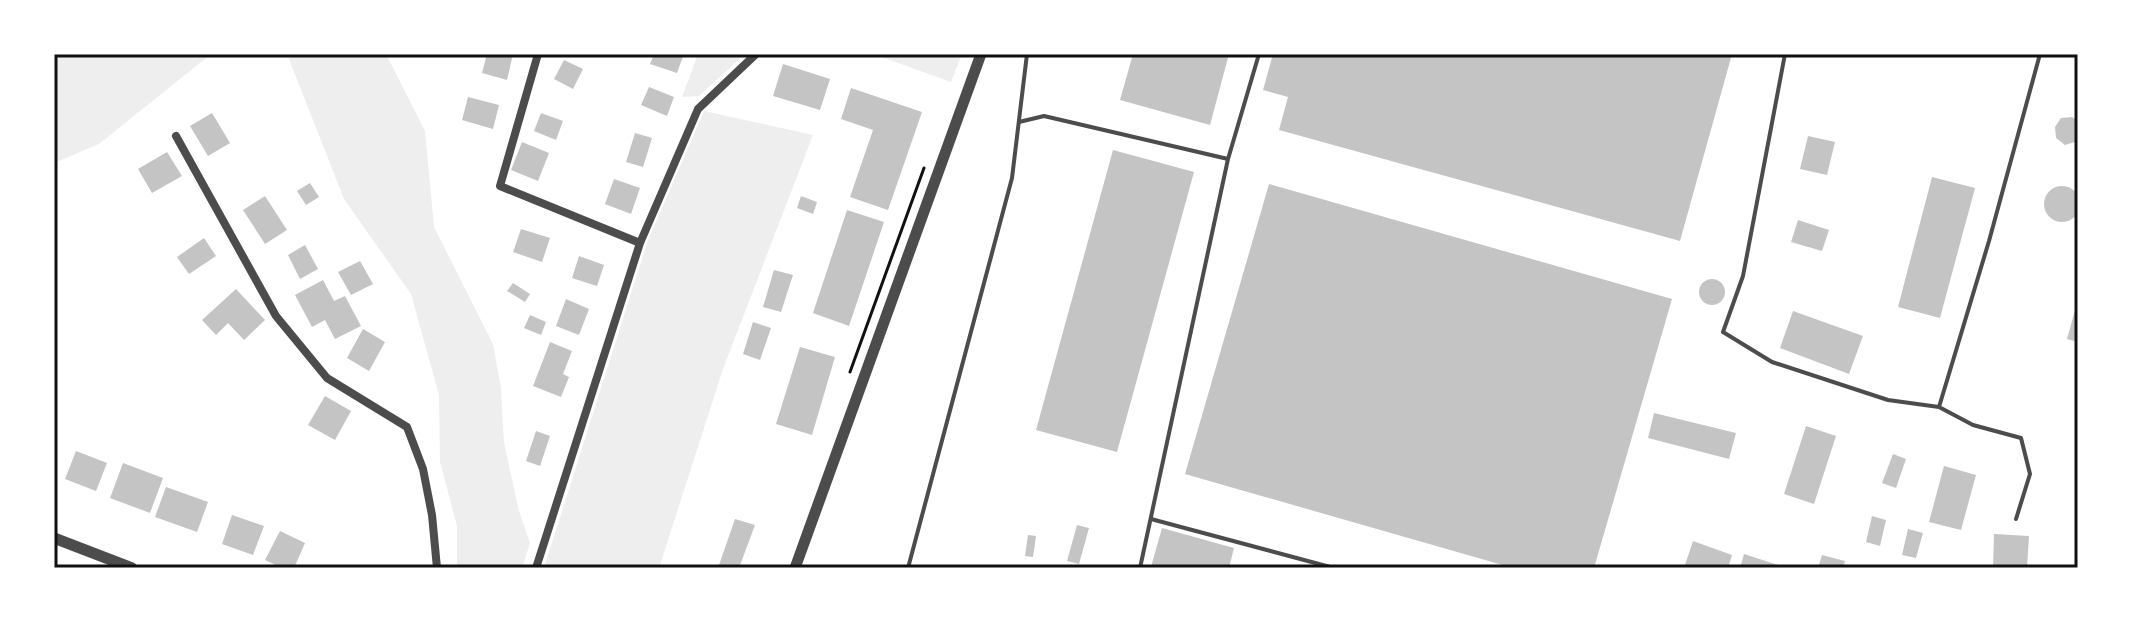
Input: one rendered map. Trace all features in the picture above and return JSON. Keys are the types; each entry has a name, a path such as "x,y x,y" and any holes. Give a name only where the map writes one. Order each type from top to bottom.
{"street":[{"path":"538,54 500,186 640,243"},
{"path":"536,568 640,243 698,109 756,54"},
{"path":"795,568 981,54"},
{"path":"176,136 276,316 327,378 407,427 423,469 432,515 437,568"},
{"path":"54,538 132,568"}],"lane":[{"path":"908,568 1009,193 1027,54"},
{"path":"1140,568 1228,159 1259,54"},
{"path":"1785,54 1743,276 1723,332 1772,362 1888,400 1939,407 1973,425 2021,438 2030,474 2016,519"},
{"path":"1939,407 1989,241 2040,54"},
{"path":"1019,122 1044,116 1228,159"},
{"path":"1150,519 1334,568"}],"shaded area":[{"path":"54,54 211,54 99,144 54,163"},
{"path":"287,54 386,54 425,131 434,227 493,344 501,388 504,443 519,511 530,543 522,568 457,568 457,526 440,462 439,395 411,294 344,199"},
{"path":"698,54 745,54 699,96 682,97"},
{"path":"873,54 962,54 951,82"},
{"path":"704,111 813,135 723,369 659,568 544,568 647,243"}],"building":[{"path":"487,54 513,54 507,80 482,73"},
{"path":"654,54 684,54 677,73 650,64"},
{"path":"1133,54 1229,54 1210,125 1120,100"},
{"path":"1273,54 1732,54 1680,241 1279,130 1288,97 1263,90"},
{"path":"564,60 583,69 573,89 554,79"},
{"path":"783,64 830,79 820,110 773,96"},
{"path":"649,87 674,97 667,116 641,105"},
{"path":"851,88 922,112 888,210 850,197 873,130 841,119"},
{"path":"468,97 499,105 493,129 462,120"},
{"path":"212,113 230,143 208,156 190,126"},
{"path":"541,113 563,121 556,140 534,131"},
{"path":"2072,117 2078,121 2078,141 2065,145 2056,138 2055,127 2061,118"},
{"path":"635,133 652,138 643,167 626,162"},
{"path":"1808,136 1835,142 1827,175 1800,169"},
{"path":"522,142 549,153 538,181 511,170"},
{"path":"1113,150 1194,172 1117,452 1036,430"},
{"path":"167,152 182,176 152,193 138,169"},
{"path":"1932,177 1975,188 1940,318 1898,307"},
{"path":"614,179 640,188 631,214 605,204"},
{"path":"310,183 319,197 306,205 297,191"},
{"path":"1269,184 1672,299 1594,568 1513,568 1185,474"},
{"path":"2062,186 2075,191 2080,204 2075,217 2062,222 2049,217 2044,204 2049,191"},
{"path":"265,196 287,230 265,244 243,210"},
{"path":"801,196 817,202 813,214 797,208"},
{"path":"847,210 884,222 849,326 813,313"},
{"path":"1798,220 1829,230 1822,251 1791,242"},
{"path":"521,229 550,238 542,262 513,252"},
{"path":"204,238 216,256 189,274 177,257"},
{"path":"305,245 318,269 300,279 288,255"},
{"path":"579,256 604,265 597,286 572,278"},
{"path":"360,261 373,284 351,295 338,272"},
{"path":"774,270 793,275 781,312 763,307"},
{"path":"1712,279 1721,283 1725,292 1721,301 1712,305 1703,301 1699,292 1703,283"},
{"path":"323,280 334,301 345,296 361,326 335,339 325,320 312,327 295,295"},
{"path":"513,283 530,294 525,302 507,291"},
{"path":"236,289 265,320 244,340 228,323 216,335 202,320"},
{"path":"566,299 589,309 579,335 556,326"},
{"path":"2078,304 2078,342 2067,339"},
{"path":"1793,311 1863,336 1849,374 1780,348"},
{"path":"530,315 546,322 541,335 524,328"},
{"path":"753,322 771,328 760,360 743,354"},
{"path":"363,329 385,342 369,371 347,358"},
{"path":"550,342 572,351 563,374 569,377 561,397 533,386"},
{"path":"800,347 835,357 812,435 776,424"},
{"path":"325,396 351,411 335,440 308,425"},
{"path":"1654,413 1736,433 1729,459 1648,438"},
{"path":"1806,426 1836,436 1814,504 1784,494"},
{"path":"536,431 550,436 540,466 526,461"},
{"path":"76,451 107,463 96,491 65,479"},
{"path":"1893,454 1906,459 1896,488 1882,483"},
{"path":"123,463 163,478 150,513 110,498"},
{"path":"1944,466 1976,475 1961,530 1929,522"},
{"path":"166,487 208,502 197,532 155,517"},
{"path":"232,515 264,526 253,555 222,544"},
{"path":"1872,516 1886,520 1880,546 1866,542"},
{"path":"735,519 755,525 739,568 718,568"},
{"path":"1077,525 1089,528 1079,564 1067,561"},
{"path":"1162,528 1234,548 1229,568 1151,567"},
{"path":"1908,529 1923,533 1916,558 1902,555"},
{"path":"280,531 305,543 294,568 282,568 265,560"},
{"path":"1994,534 2029,536 2027,568 1993,568"},
{"path":"1028,535 1036,536 1033,557 1025,556"},
{"path":"1693,541 1732,555 1728,568 1684,568"},
{"path":"1744,554 1778,565 1777,568 1740,568"},
{"path":"1822,555 1845,561 1843,568 1818,568"}]}
